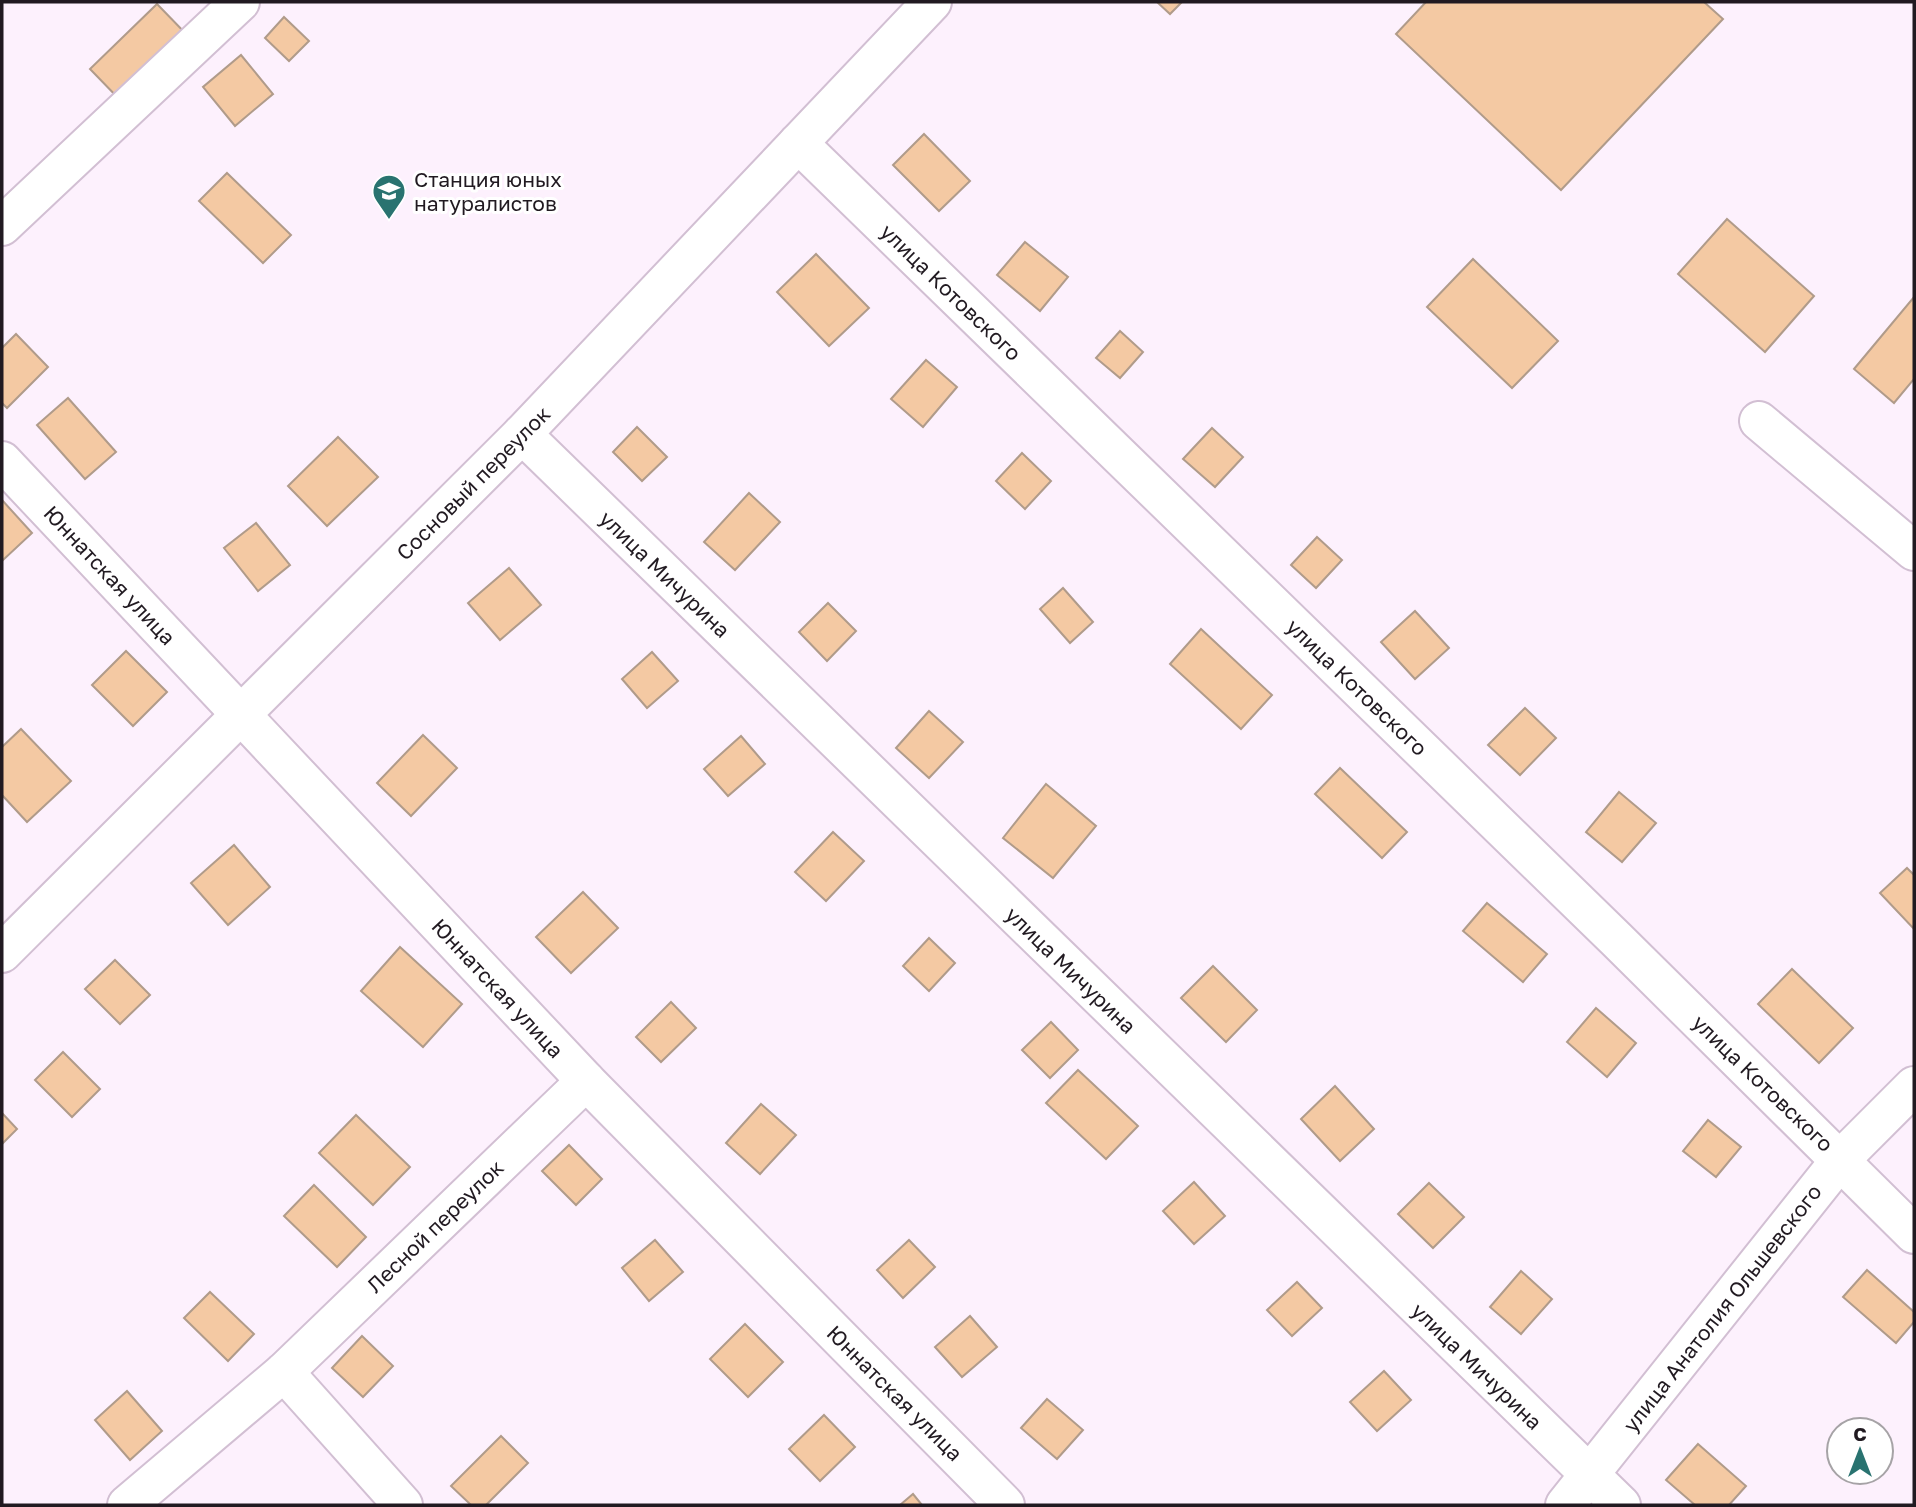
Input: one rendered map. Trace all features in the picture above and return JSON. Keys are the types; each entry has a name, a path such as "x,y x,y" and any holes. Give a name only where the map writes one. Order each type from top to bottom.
{"street":[{"path":"2,226 240,2"},
{"name":"Сосновый переулок","path":"2,953 522,434 932,2"},
{"name":"улица Котовского","path":"798,143 1914,1234"},
{"path":"1759,421 1914,551"},
{"name":"улица Мичурина","path":"522,434 1621,1505"},
{"name":"Юннатская улица","path":"2,461 586,1081 1005,1505"},
{"name":"Лесной переулок","path":"127,1505 284,1372 586,1081"},
{"name":"улица Анатолия Ольшевского","path":"1565,1505 1840,1159 1914,1086"},
{"path":"284,1372 402,1505"}],"building":[{"path":"1157,2 1182,2 1170,14"},
{"path":"1426,2 1704,2 1723,19 1561,190 1396,34"},
{"path":"157,4 191,39 123,103 90,69"},
{"path":"284,17 309,41 289,61 265,38"},
{"path":"241,55 273,94 235,126 203,87"},
{"path":"924,134 970,181 939,211 893,165"},
{"path":"227,173 291,235 263,263 199,201"},
{"path":"1727,219 1814,296 1765,352 1678,274"},
{"path":"1025,242 1068,277 1040,311 997,275"},
{"path":"816,254 869,308 829,346 777,292"},
{"path":"1473,259 1558,341 1512,388 1427,307"},
{"path":"1914,297 1914,379 1894,403 1854,369"},
{"path":"1120,331 1143,352 1120,378 1096,358"},
{"path":"16,334 48,367 7,408 2,403 2,348"},
{"path":"926,360 957,387 923,427 891,399"},
{"path":"68,398 116,452 85,479 37,425"},
{"path":"637,427 667,457 642,481 613,452"},
{"path":"1212,428 1243,457 1215,487 1183,459"},
{"path":"338,437 378,477 327,526 288,486"},
{"path":"1022,453 1051,481 1025,509 996,481"},
{"path":"749,493 780,522 735,570 704,542"},
{"path":"2,500 32,533 2,561"},
{"path":"256,523 290,565 258,591 224,548"},
{"path":"1317,537 1342,560 1316,588 1291,565"},
{"path":"509,568 541,605 500,640 468,603"},
{"path":"1063,588 1093,622 1070,643 1040,609"},
{"path":"828,603 856,631 827,661 799,632"},
{"path":"1415,611 1449,648 1415,679 1381,642"},
{"path":"1201,629 1272,695 1241,729 1170,664"},
{"path":"126,651 167,692 133,726 92,685"},
{"path":"652,652 678,681 647,708 622,679"},
{"path":"1525,708 1556,738 1520,775 1488,745"},
{"path":"929,711 963,742 929,778 896,748"},
{"path":"21,729 71,781 27,822 2,795 2,747"},
{"path":"423,735 457,768 411,816 377,783"},
{"path":"741,736 765,764 728,796 704,769"},
{"path":"1340,768 1407,832 1382,858 1315,794"},
{"path":"1046,784 1096,826 1053,878 1003,838"},
{"path":"1619,792 1656,823 1622,862 1586,832"},
{"path":"833,832 864,861 826,901 795,872"},
{"path":"234,845 270,887 228,925 191,883"},
{"path":"1907,868 1914,875 1914,929 1880,893"},
{"path":"583,892 618,928 571,973 536,937"},
{"path":"1487,903 1547,954 1523,982 1463,931"},
{"path":"929,938 955,963 929,991 903,966"},
{"path":"400,947 462,1004 423,1047 361,991"},
{"path":"115,960 150,995 120,1024 85,989"},
{"path":"1213,966 1257,1010 1226,1042 1181,998"},
{"path":"1792,969 1853,1028 1819,1063 1758,1004"},
{"path":"671,1002 696,1028 661,1062 636,1037"},
{"path":"1596,1008 1636,1043 1607,1077 1567,1042"},
{"path":"1051,1022 1078,1050 1050,1078 1022,1050"},
{"path":"63,1052 100,1089 72,1117 35,1080"},
{"path":"1078,1070 1138,1126 1106,1159 1046,1103"},
{"path":"1335,1086 1374,1129 1340,1161 1301,1119"},
{"path":"761,1104 796,1135 760,1174 726,1143"},
{"path":"2,1113 17,1129 2,1144"},
{"path":"356,1115 410,1167 373,1205 319,1153"},
{"path":"1708,1120 1741,1147 1716,1177 1683,1151"},
{"path":"569,1145 602,1179 576,1205 542,1171"},
{"path":"1194,1182 1225,1216 1194,1244 1163,1211"},
{"path":"1429,1183 1464,1217 1433,1248 1398,1214"},
{"path":"314,1185 366,1237 337,1267 284,1216"},
{"path":"655,1240 683,1272 649,1301 622,1268"},
{"path":"909,1240 935,1267 903,1298 877,1270"},
{"path":"1867,1270 1914,1312 1914,1322 1896,1343 1843,1297"},
{"path":"1521,1271 1552,1299 1521,1334 1490,1307"},
{"path":"1297,1282 1322,1308 1292,1336 1267,1310"},
{"path":"210,1292 254,1334 228,1361 184,1318"},
{"path":"970,1316 997,1347 962,1377 935,1347"},
{"path":"745,1324 783,1362 748,1397 710,1359"},
{"path":"362,1336 393,1366 363,1397 332,1368"},
{"path":"1384,1371 1411,1400 1377,1431 1350,1402"},
{"path":"127,1391 162,1431 130,1460 95,1420"},
{"path":"1047,1399 1083,1430 1057,1459 1021,1428"},
{"path":"824,1415 855,1447 820,1481 789,1449"},
{"path":"501,1436 528,1463 486,1505 471,1505 451,1486"},
{"path":"1698,1444 1746,1486 1729,1505 1695,1505 1666,1480"},
{"path":"913,1494 922,1505 900,1505"}],"place":[{"name":"Станция юных натуралистов","path":"389,221"}]}
